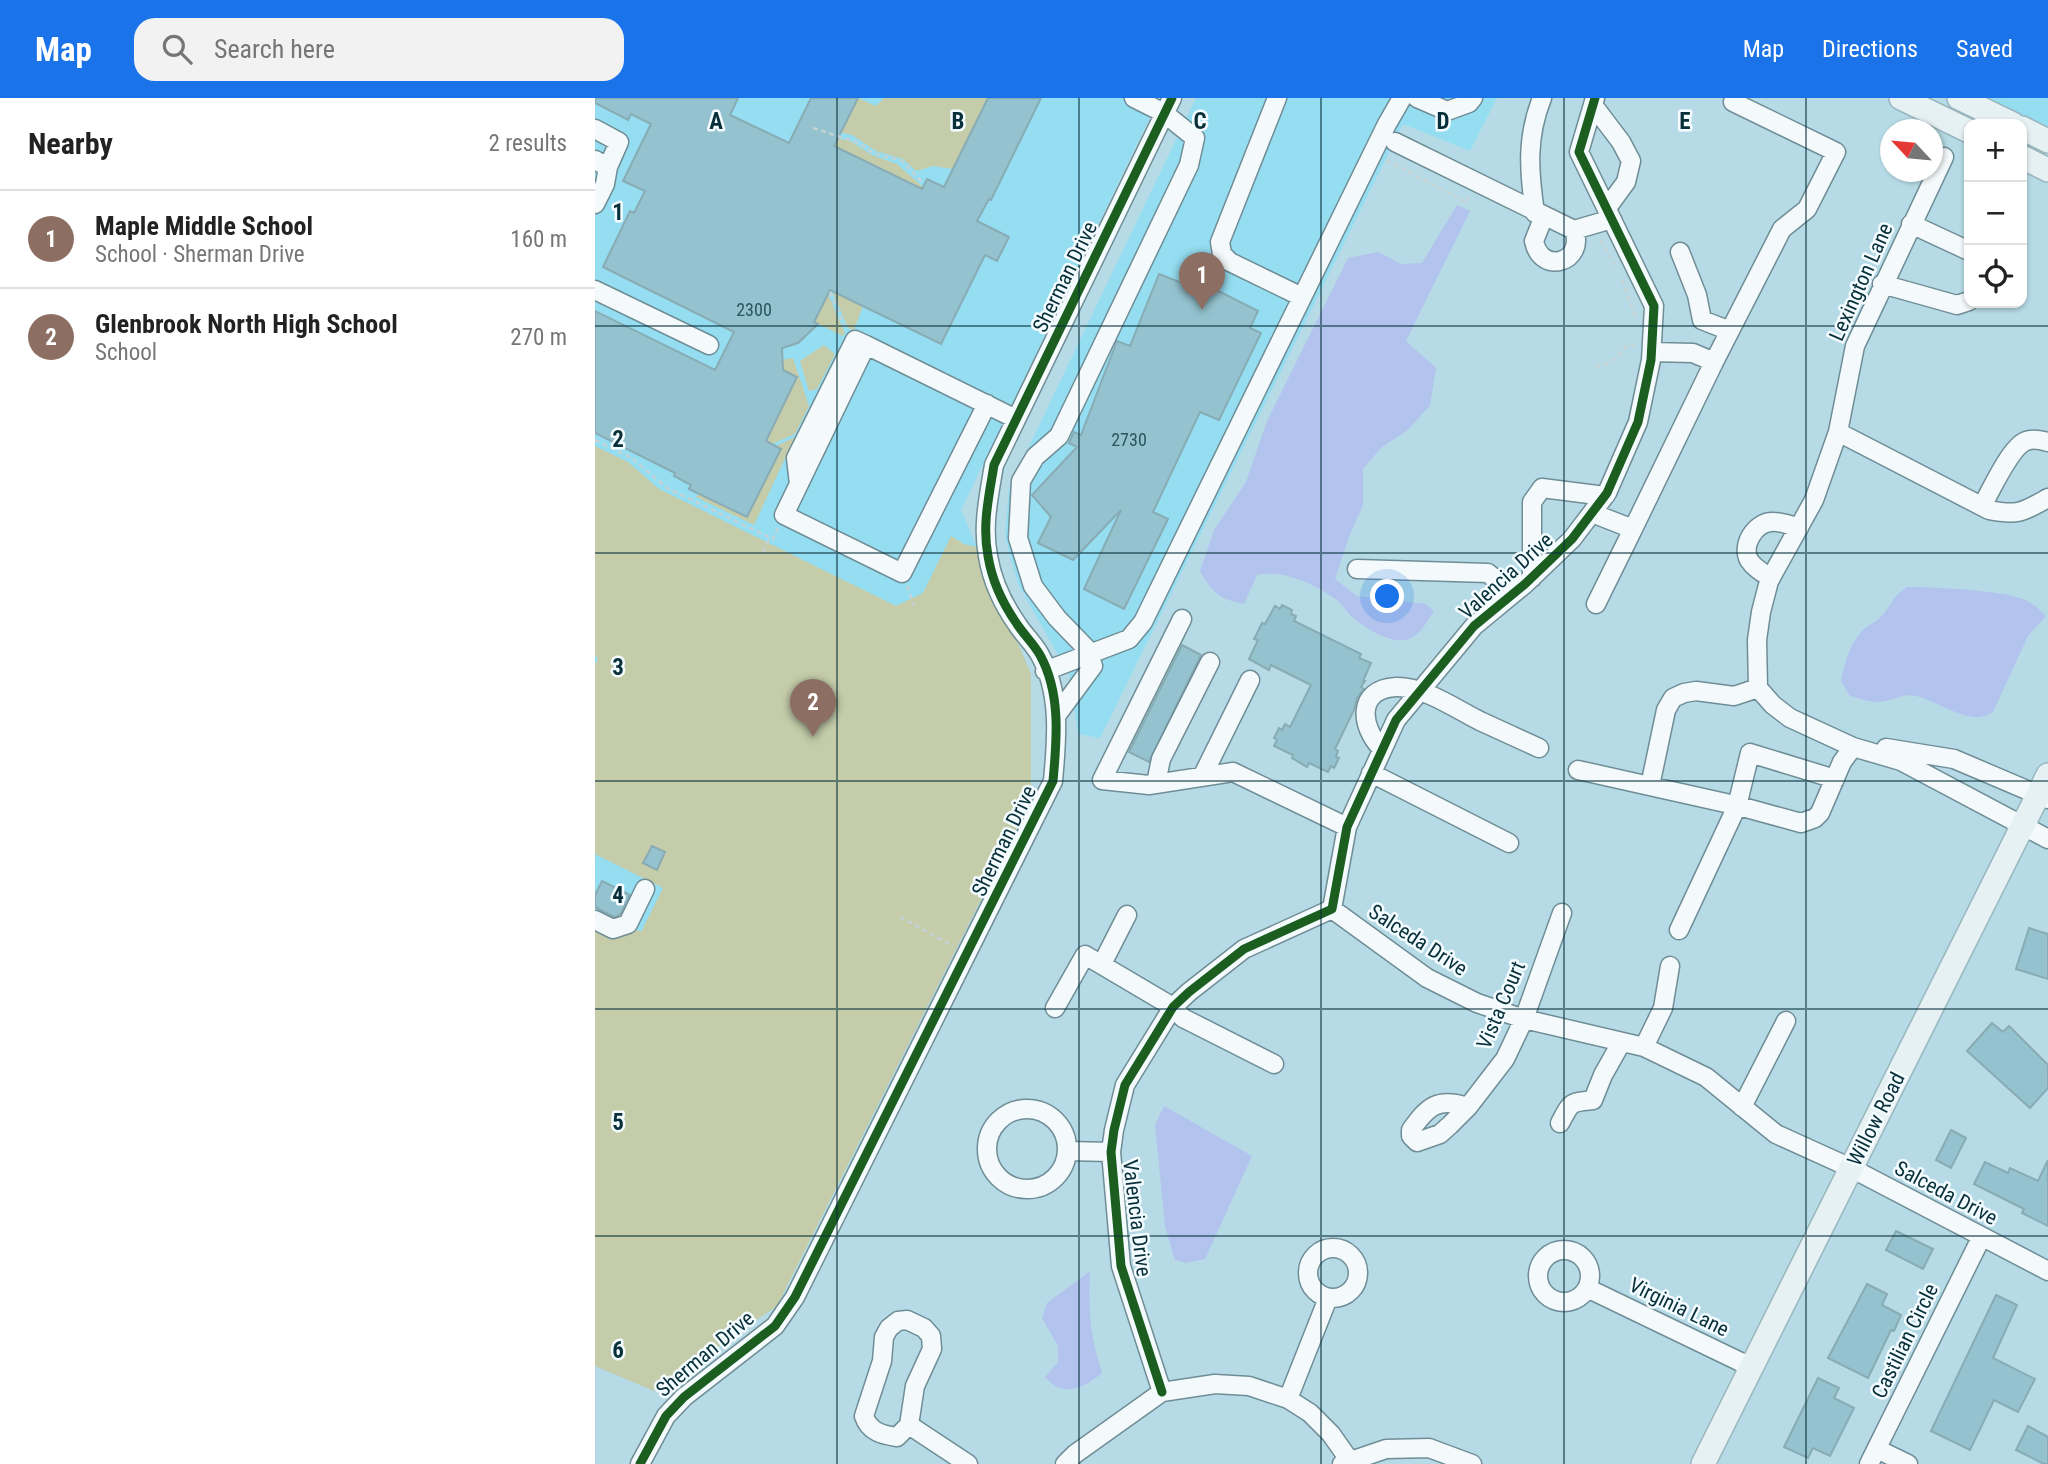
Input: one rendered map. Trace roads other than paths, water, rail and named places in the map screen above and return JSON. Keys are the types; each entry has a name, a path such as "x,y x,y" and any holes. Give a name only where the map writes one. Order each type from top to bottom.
{"main road":[{"path":"1901,98 1943,107 1964,129"},
{"path":"1969,100 2004,119"},
{"path":"2027,130 2048,141"},
{"path":"2027,160 2048,170"},
{"name":"Willow Road","path":"1703,1464 2022,827 2045,789"}],"street":[{"path":"1056,716 1093,666 1087,649 1057,618 1033,586 1018,538 1021,481 1035,457 1059,436 1189,165 1195,138 1168,106 1135,98"},
{"path":"1277,98 1220,242 1222,254 1230,261 1302,297"},
{"path":"1045,671 1129,639 1143,622 1402,98"},
{"path":"1417,98 1447,111 1469,103 1473,98"},
{"path":"1542,98 1531,135 1529,168 1540,215 1534,241 1536,248 1543,258 1556,262 1570,256 1576,244 1574,230"},
{"path":"1966,119 1969,100"},
{"path":"1395,142 1574,230 1609,214 1626,182 1631,161 1594,102"},
{"name":"Valencia Drive","path":"1162,1392 1121,1266 1111,1152 1125,1085 1173,1007 1244,948 1332,909 1347,827 1396,720 1474,626 1529,581 1572,539 1605,496 1638,422 1652,352 1654,306 1579,152 1594,102"},
{"path":"1596,604 1782,229 1807,209 1836,152 1733,102"},
{"name":"Sherman Drive","path":"640,1464 666,1416 684,1397 775,1326 795,1297 1053,781 1058,734 1053,694 1040,655 1016,623 998,592 988,558 985,524 994,466 1168,106"},
{"path":"595,129 619,142 601,164 605,184 595,204"},
{"name":"Lexington Lane","path":"1758,688 1757,640 1761,612 1771,578 1814,500 1838,432 1855,345 1944,157"},
{"path":"1911,224 1964,249"},
{"path":"1681,252 1697,295 1702,320 1730,331"},
{"path":"1882,284 1957,305 1964,303"},
{"path":"595,290 709,345"},
{"path":"988,404 902,573 784,515 866,345 988,404 1016,419"},
{"path":"1652,352 1693,353 1714,362"},
{"path":"1838,432 1989,510 2015,514 2027,512 2048,498"},
{"path":"1982,506 2015,450 2026,441 2039,439 2048,442"},
{"path":"1357,569 1489,573 1503,586 1529,581 1532,502 1542,488 1605,496"},
{"path":"1592,513 1633,529"},
{"path":"1771,578 1750,562 1747,554 1750,537 1764,523 1775,521 1799,528"},
{"path":"1182,618 1102,780 1149,785 1233,772 1347,827"},
{"path":"1156,783 1160,759 1210,662"},
{"path":"1203,775 1250,680"},
{"path":"1382,749 1367,730 1364,716 1367,703 1379,691 1396,687 1420,690 1539,748"},
{"path":"1650,786 1666,710 1673,698 1696,691 1734,696 1758,688 1773,705 1790,718 1862,750 1901,761 2048,839"},
{"path":"1578,770 1801,822 1809,821 1820,813 1842,762 1862,750 1888,747 1954,759 2045,789"},
{"path":"1679,930 1737,806 1750,753 1835,779"},
{"path":"1934,778 1942,757"},
{"path":"1371,773 1510,843"},
{"path":"595,920 613,929 628,924 645,889"},
{"name":"Salceda Drive","path":"1332,909 1427,978 1477,1003 1524,1019 1644,1047 1706,1077 1776,1134 1851,1168 2048,1271"},
{"name":"Vista Court","path":"1468,1107 1505,1059 1524,1019 1562,912"},
{"path":"1102,964 1127,915"},
{"path":"1055,1008 1085,955 1173,1007 1182,1018 1274,1064"},
{"path":"1644,1047 1663,1008 1670,966"},
{"path":"1742,1107 1786,1021"},
{"path":"1560,1123 1574,1101 1593,1100 1621,1043"},
{"path":"1029,1108 1053,1117 1066,1138 1067,1151 1064,1165 1056,1177 1045,1185 1032,1189 1005,1183 995,1174 988,1161 987,1147 989,1135 1005,1115 1029,1108"},
{"path":"1067,1151 1111,1152"},
{"name":"Castilian Circle","path":"1873,1456 1981,1238"},
{"name":"Virginia Lane","path":"1587,1288 1751,1367"},
{"path":"1288,1399 1328,1298"},
{"path":"907,1320 924,1328 931,1336 932,1349 915,1386 909,1426 897,1437 886,1436 867,1424 864,1416 882,1361 884,1337 889,1328 898,1321 907,1320"},
{"path":"1065,1464 1162,1392 1215,1384 1249,1385 1288,1399 1310,1413 1331,1434 1348,1463 1386,1449 1429,1448 1471,1464"},
{"path":"909,1426 968,1464"},
{"path":"1873,1456 1908,1464"}],"place":[{"name":"Maple Middle School","path":"1202,310"},
{"name":"Glenbrook North High School","path":"813,737"}]}
